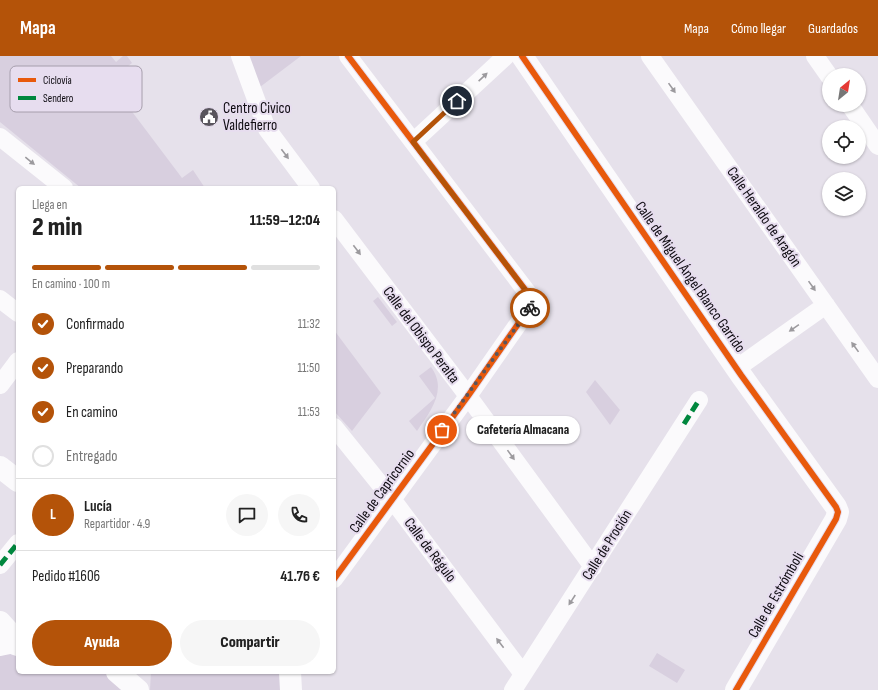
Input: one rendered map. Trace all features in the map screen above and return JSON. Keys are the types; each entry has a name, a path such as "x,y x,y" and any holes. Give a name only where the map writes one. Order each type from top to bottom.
{"street":[{"path":"240,56 267,129 310,186"},
{"path":"348,56 413,142 506,56"},
{"name":"Calle de Miguel Ángel Blanco Garrido","path":"522,56 737,368 833,502 838,512"},
{"name":"Calle Heraldo de Aragón","path":"650,56 878,378"},
{"path":"815,56 823,68"},
{"path":"855,112 878,146"},
{"path":"0,137 61,186"},
{"name":"Calle de Capricornio","path":"336,571 392,499 468,396 530,308 531,300 413,142"},
{"name":"Calle del Obispo Peralta","path":"336,222 468,396 593,568"},
{"path":"0,299 16,311"},
{"path":"737,368 826,305"},
{"path":"0,385 16,364"},
{"name":"Calle de Proción","path":"513,690 593,568 699,400"},
{"name":"Calle de Régulo","path":"336,429 392,499 524,674"},
{"path":"0,467 16,479"},
{"name":"Calle de Estrómboli","path":"736,690 836,519 838,512"},
{"path":"0,565 16,545"},
{"path":"0,622 10,633 11,646"},
{"path":"119,674 139,690"},
{"path":"139,690 141,674"}],"shaded area":[{"path":"0,56 111,56 116,62 123,56 127,56 132,63 128,66 10,66 10,112 132,112 182,178 193,170 204,186 79,186 0,122"},
{"path":"244,56 301,56 256,90"},
{"path":"378,297 397,322 392,326 373,301"},
{"path":"336,333 381,393 352,431 336,413"},
{"path":"431,367 438,384 437,392 432,408 417,431 409,421 435,398 419,376"},
{"path":"595,380 620,410 610,425 586,392"},
{"path":"16,652 16,674 113,674 131,690 0,690 0,656"},
{"path":"657,653 685,670 677,683 649,666"},
{"path":"151,674 280,674 281,690 150,690"}],"marked path":[{"path":"684,424 699,400"},
{"path":"0,565 16,545"}],"cycle path":[{"path":"336,576 468,396 532,304 530,296 348,56"},
{"path":"522,56 741,375 836,507 838,512 836,519 736,690"}],"way so far":[{"path":"442,430 530,308"}],"place":[{"name":"Centro Civico Valdefierro","path":"209,117"},
{"name":"Cafetería Almacana","path":"442,430"}],"route":[{"path":"457,101 413,142 530,296 532,304 530,308"}]}
